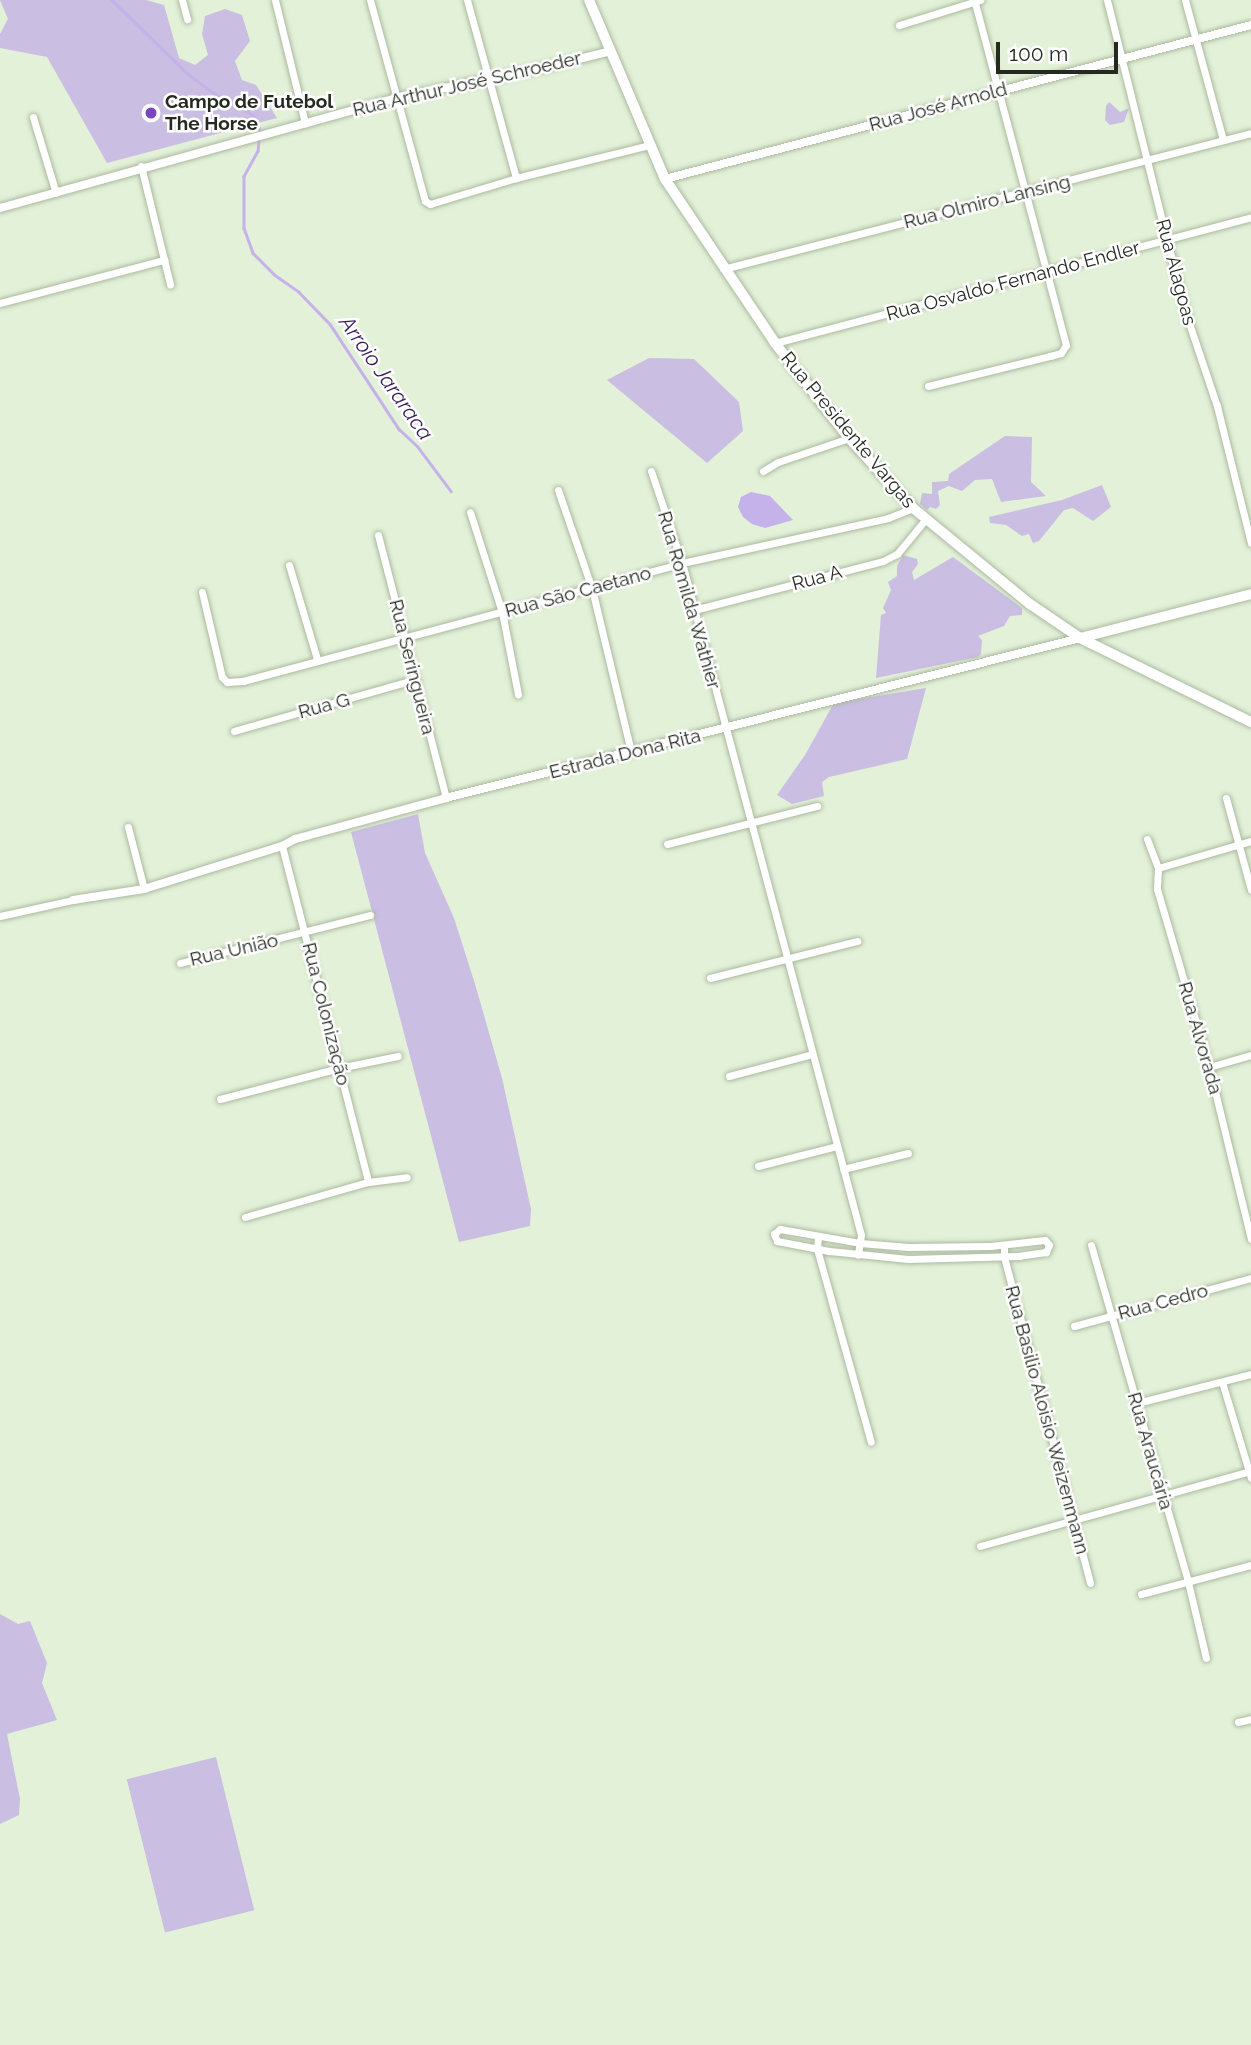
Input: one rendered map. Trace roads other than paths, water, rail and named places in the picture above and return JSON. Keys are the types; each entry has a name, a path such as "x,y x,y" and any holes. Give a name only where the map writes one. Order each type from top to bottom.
{"main road":[{"name":"Rua Presidente Vargas","path":"589,0 665,179 775,343 849,438 913,508 1030,604 1080,638 1251,722"},
{"name":"Estrada Dona Rita","path":"1080,638 1251,594"}],"street":[{"path":"182,0 187,19"},
{"path":"275,0 305,123"},
{"path":"370,0 425,201 430,204 516,178 649,145"},
{"path":"467,0 516,178"},
{"name":"Rua Alagoas","path":"1107,0 1167,241 1189,323 1217,406 1251,542"},
{"path":"1185,0 1223,140"},
{"path":"899,25 976,1 1066,345 1061,353 928,386"},
{"name":"Rua José Arnold","path":"665,179 1251,25"},
{"name":"Rua Arthur José Schroeder","path":"0,208 141,166 244,142 396,98 448,85 490,80 611,51"},
{"path":"33,117 57,193"},
{"name":"Rua Olmiro Lansing","path":"723,269 1251,133"},
{"path":"141,166 170,284"},
{"name":"Rua Osvaldo Fernando Endler","path":"775,343 1251,217"},
{"path":"0,303 164,260"},
{"path":"762,471 778,462 849,438"},
{"name":"Rua Romilda Wathier","path":"651,471 682,563 843,1169 860,1243"},
{"path":"558,490 592,589 631,752"},
{"name":"Rua São Caetano","path":"202,592 222,677 227,682 243,681 682,563 888,518 913,508"},
{"path":"470,512 502,612 517,694"},
{"name":"Rua A","path":"694,610 883,561 897,554 925,520"},
{"name":"Rua Seringueira","path":"378,535 413,680 446,798"},
{"path":"289,565 317,659"},
{"name":"Estrada Dona Rita","path":"0,916 145,889 282,846 295,839 446,798 1080,638"},
{"name":"Rua G","path":"234,732 413,680"},
{"path":"1226,797 1251,890"},
{"path":"667,844 817,806"},
{"path":"128,827 145,889"},
{"name":"Rua Alvorada","path":"1147,839 1158,868 1157,889 1209,1067 1251,1240"},
{"path":"1158,868 1251,841"},
{"name":"Rua Colonização","path":"282,846 368,1182"},
{"name":"Rua União","path":"180,963 370,915"},
{"path":"710,978 858,941"},
{"path":"729,1076 812,1054"},
{"path":"1209,1067 1251,1055"},
{"path":"220,1099 339,1068 398,1056"},
{"path":"758,1166 836,1146"},
{"path":"843,1169 908,1153"},
{"path":"245,1216 368,1182 407,1177"},
{"path":"780,1229 860,1243 934,1248 1045,1240 1049,1245 1046,1252 934,1260 858,1255 817,1249 777,1241 774,1234 780,1229"},
{"path":"818,1237 817,1249 871,1442"},
{"path":"858,1255 860,1243"},
{"name":"Rua Basilio Aloisio Weizenmann","path":"1004,1245 1004,1257 1090,1583"},
{"name":"Rua Araucária","path":"1091,1245 1188,1582 1206,1658"},
{"name":"Rua Cedro","path":"1074,1326 1251,1278"},
{"path":"1137,1403 1251,1374"},
{"path":"981,1546 1250,1473 1223,1382"},
{"path":"1141,1594 1251,1565"},
{"path":"1238,1722 1251,1719"}],"waterway":[{"name":"Arroio Jararaca","path":"112,0 188,74 222,99 235,101 255,117 261,133"},
{"name":"Arroio Jararaca","path":"259,140 258,151 244,176 244,228 253,253 275,275 299,292 330,324 399,429 418,447 451,491"}],"place":[{"name":"Campo de Futebol The Horse","path":"151,113"}]}
